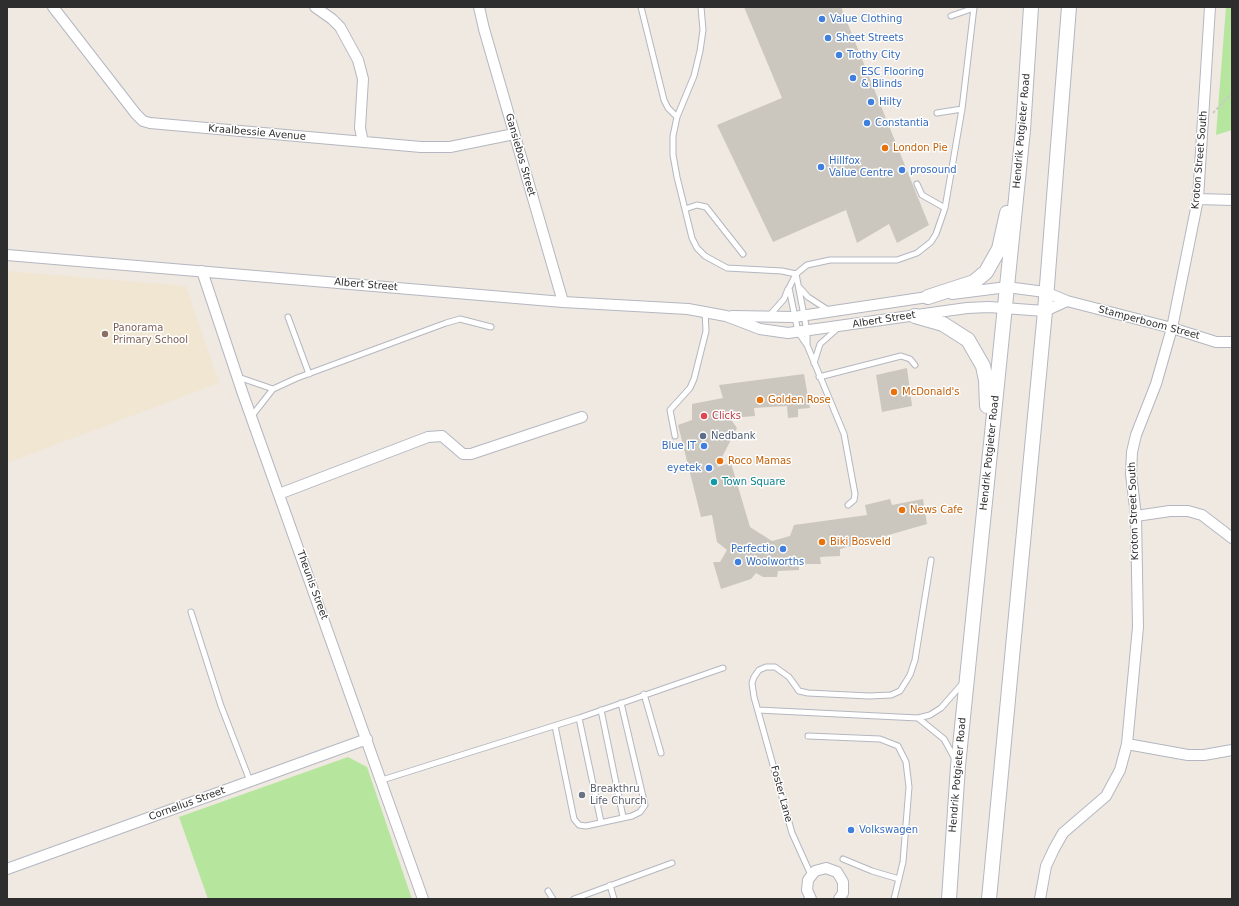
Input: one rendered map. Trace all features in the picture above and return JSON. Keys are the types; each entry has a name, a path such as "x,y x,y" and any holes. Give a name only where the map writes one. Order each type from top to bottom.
{"main road":[{"name":"Hendrik Potgieter Road","path":"949,899 958,766 1023,130 1031,7"},
{"path":"990,899 1045,311 1045,292 1069,7"},
{"path":"928,297 974,282 986,272 995,259 999,249 1023,130"},
{"path":"915,316 953,329 968,340 977,354 986,380 987,471"}],"street":[{"name":"Kraalbessie Avenue","path":"53,7 136,114 144,121 150,123 421,147 450,147 514,134"},
{"path":"315,7 332,19 340,27 358,60 362,79 360,128 363,142"},
{"name":"Gansiebos Street","path":"480,7 514,134 563,302"},
{"name":"Kroton Street South","path":"1040,899 1046,866 1054,849 1063,833 1106,796 1120,770 1127,744 1138,627 1136,516 1131,474 1132,452 1136,435 1156,384 1172,328 1198,199 1210,7"},
{"path":"1198,199 1222,201 1232,200"},
{"name":"Albert Street","path":"7,255 563,302 705,311 726,316 746,324 777,333 838,327 967,308 988,307 1045,311"},
{"name":"Theunis Street","path":"202,271 237,377 382,780 423,899"},
{"name":"Albert Street","path":"726,316 799,317 830,311 1007,287 1045,292"},
{"name":"Stamperboom Street","path":"1045,292 1067,301 1172,328 1216,342 1232,342"},
{"path":"1045,311 1067,301"},
{"path":"279,494 428,437 442,436 463,454 470,454 582,417"},
{"path":"1136,516 1170,511 1188,511 1202,515 1232,538"},
{"name":"Cornelius Street","path":"7,869 367,739"},
{"path":"1127,744 1188,755 1204,756 1232,750"},
{"path":"811,899 807,890 807,885 811,875 815,871 826,868 837,872 841,877 844,888 839,899"}],"lane":[{"path":"641,7 664,100 668,108 677,117"},
{"path":"701,7 703,30 700,51 694,76 677,117 673,136 673,155 684,209 692,238 697,248 715,263 727,268 796,274"},
{"path":"768,317 780,304 796,274 807,265 830,260 882,261 910,257 924,249 936,234 945,208 962,109 974,8 951,16"},
{"path":"937,113 962,109"},
{"path":"917,184 920,192 925,197 945,208"},
{"path":"684,209 697,205 706,207 743,254"},
{"path":"796,274 799,288 799,317 807,345"},
{"path":"789,288 814,364 844,434 855,494 854,500 848,505"},
{"path":"799,288 808,297 830,311"},
{"path":"675,436 670,410 690,388 694,379 706,331 705,311"},
{"path":"288,317 309,374"},
{"path":"251,416 273,388 446,322 460,319 491,327"},
{"path":"814,364 820,344 838,327"},
{"path":"819,377 901,356 910,359 915,366"},
{"path":"237,377 273,388"},
{"name":"Foster Lane","path":"811,875 792,833 758,710 752,683 754,677 759,670 766,667 775,667 789,677 799,691 808,693 869,696 891,695 900,691 910,675 915,660 931,560"},
{"path":"191,612 221,706 250,781"},
{"path":"382,780 556,726 644,694 723,668"},
{"path":"758,710 918,718 930,715 941,708 968,676"},
{"path":"644,694 661,752"},
{"path":"556,726 574,819 579,825 586,826 640,812 645,805 622,702"},
{"path":"601,710 623,817"},
{"path":"579,718 601,822"},
{"path":"918,718 944,738 958,766"},
{"path":"808,736 880,739 898,746 906,762 909,787 903,862 894,899"},
{"path":"843,859 872,871 899,879"},
{"path":"574,899 672,863"},
{"path":"610,885 614,899"},
{"path":"548,891 553,899"}],"path":[{"path":"1203,124 1232,93"}],"shaded area":[{"name":"Panorama Primary School","path":"7,271 186,286 219,383 7,463"}],"green space":[{"path":"1226,7 1232,7 1232,130 1216,135"},
{"path":"348,757 367,767 412,899 208,899 179,817"}],"building":[{"name":"Hillfox Value Centre","path":"744,7 841,7 929,225 897,243 889,224 857,243 846,210 773,242 717,125 782,98"},
{"path":"907,368 912,406 882,412 876,375"},
{"name":"Town Square","path":"804,374 810,408 798,409 798,417 788,418 787,406 754,408 755,416 730,418 737,428 717,467 731,463 750,527 772,541 790,536 794,525 867,515 865,505 890,499 892,505 923,499 927,524 840,549 840,556 820,557 821,564 799,564 799,570 778,571 777,577 763,577 756,573 751,579 721,589 713,562 720,562 727,550 717,542 712,515 701,517 678,425 692,420 692,404 723,398 719,385"}],"place":[{"name":"Value Clothing","path":"822,19"},
{"name":"Sheet Streets","path":"828,38"},
{"name":"Trothy City","path":"839,55"},
{"name":"ESC Flooring & Blinds","path":"853,78"},
{"name":"Hilty","path":"871,102"},
{"name":"Constantia","path":"867,123"},
{"name":"London Pie","path":"885,148"},
{"name":"Hillfox Value Centre","path":"821,167"},
{"name":"prosound","path":"902,170"},
{"name":"Panorama Primary School","path":"105,334"},
{"name":"McDonald's","path":"894,392"},
{"name":"Golden Rose","path":"760,400"},
{"name":"Clicks","path":"704,416"},
{"name":"Nedbank","path":"703,436"},
{"name":"Blue IT","path":"704,446"},
{"name":"Roco Mamas","path":"720,461"},
{"name":"eyetek","path":"709,468"},
{"name":"Town Square","path":"714,482"},
{"name":"News Cafe","path":"902,510"},
{"name":"Biki Bosveld","path":"822,542"},
{"name":"Perfectio","path":"783,549"},
{"name":"Woolworths","path":"738,562"},
{"name":"Breakthru Life Church","path":"582,795"},
{"name":"Volkswagen","path":"851,830"}]}
